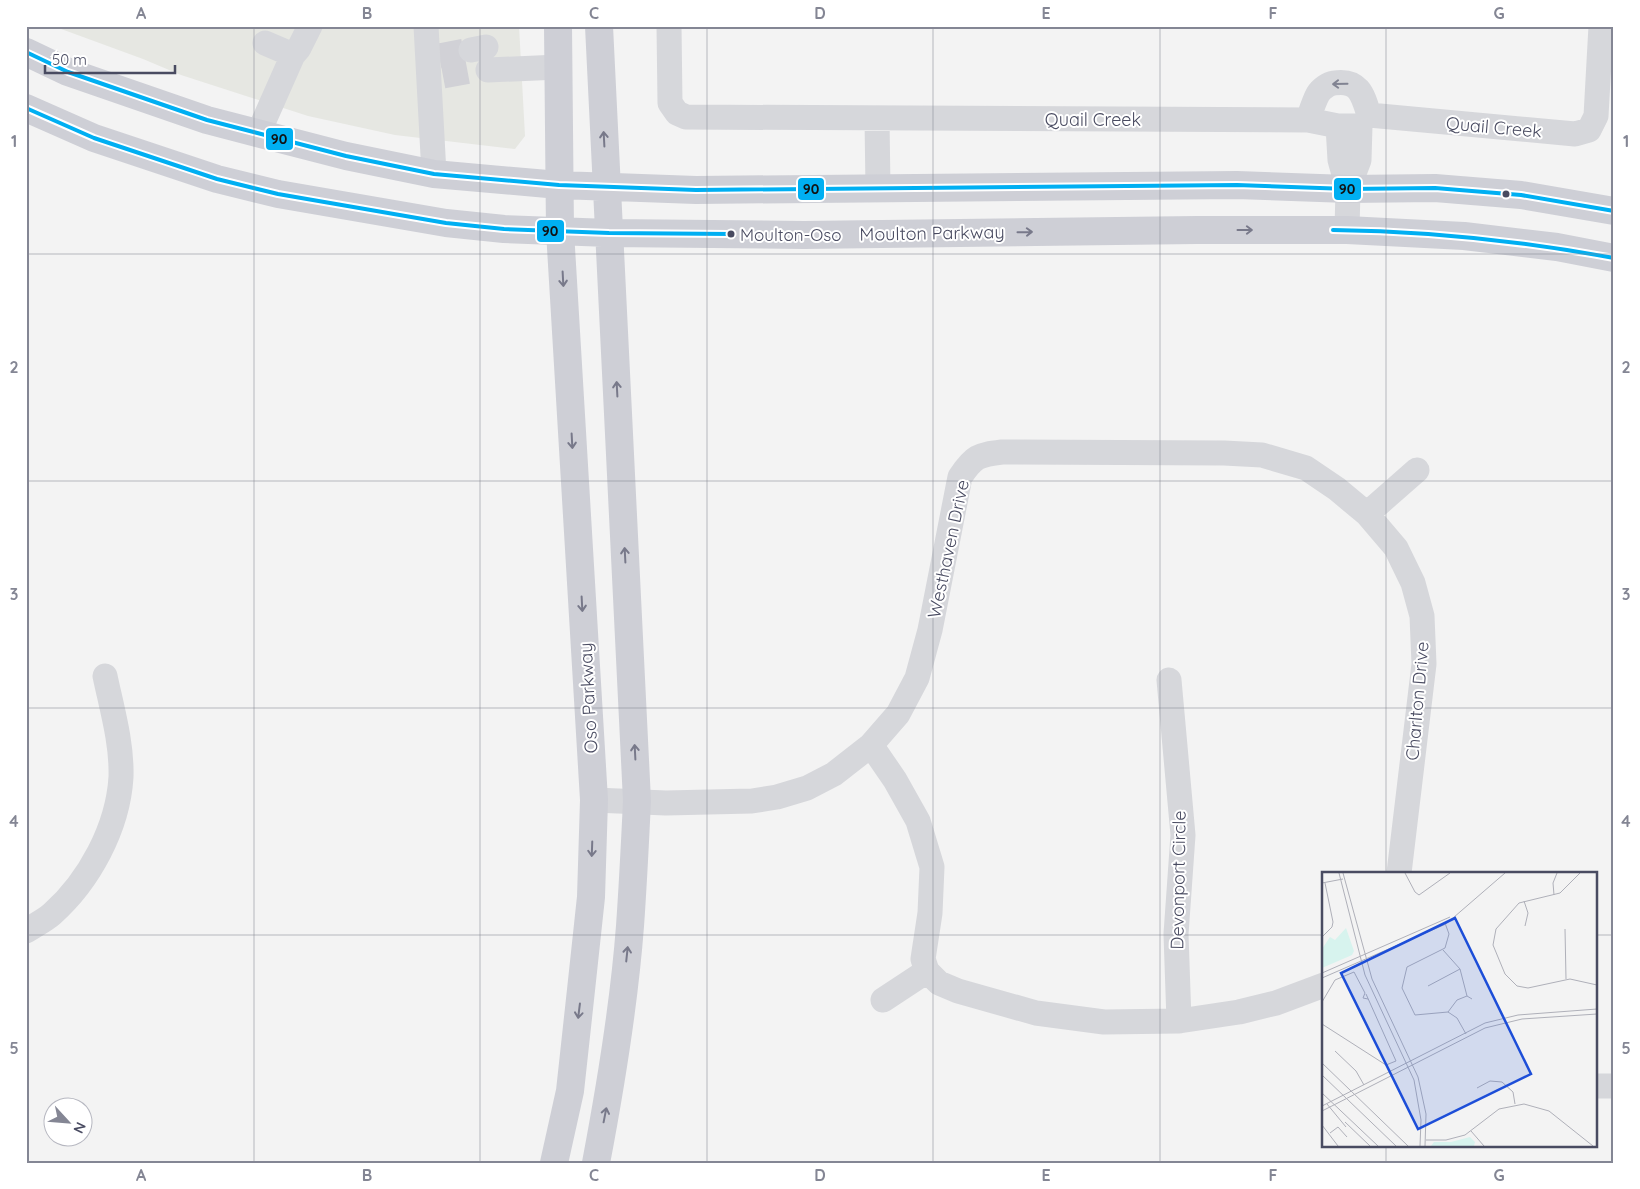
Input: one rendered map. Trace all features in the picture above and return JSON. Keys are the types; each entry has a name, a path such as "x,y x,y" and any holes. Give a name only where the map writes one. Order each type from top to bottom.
{"main road":[{"name":"Oso Parkway","path":"554,1163 570,1091 582,990 590,897 594,800 560,231 558,26"},
{"path":"596,1163 612,1080 621,1010 630,927 637,801 599,26"},
{"path":"26,52 68,72 207,120 346,156 434,174 559,186 696,190 1237,185 1348,189 1435,188 1521,195 1614,211"},
{"name":"Moulton Parkway","path":"26,108 94,138 217,178 278,194 446,223 504,229 609,233 804,235 1347,230 1464,236 1557,247 1614,258"}],"street":[{"path":"258,134 293,55 300,48 310,26"},
{"path":"426,26 435,67 434,174"},
{"name":"Quail Creek","path":"669,26 670,103 677,113 686,117 1308,120 1576,134 1589,130 1596,116 1606,72"},
{"path":"1601,26 1606,72"},
{"path":"265,42 293,55"},
{"path":"481,60 559,67"},
{"path":"1308,120 1318,93 1329,84 1342,82 1355,85 1363,95 1355,122 1359,160 1348,189 1347,230"},
{"path":"877,119 878,189"},
{"name":"Westhaven Drive","path":"594,800 666,803 752,801 777,797 807,788 834,774 871,745 898,714 917,678 930,630 960,477 970,462 982,455 1012,452 1224,452 1262,455 1306,468 1337,489 1368,514"},
{"path":"1368,514 1417,470"},
{"name":"Charlton Drive","path":"1368,514 1396,548 1413,583 1422,616 1424,664 1399,872"},
{"path":"26,931 51,915 79,885 100,852 114,815 121,778 118,732 105,676"},
{"name":"Devonport Circle","path":"1169,680 1183,835 1176,934 1179,1021"},
{"path":"871,745 895,780 918,821 932,867 930,913 923,959 927,971 939,983 958,991 1036,1013 1104,1022 1179,1021 1239,1012 1276,1003 1322,986"},
{"path":"883,1000 927,971"},
{"path":"1598,1086 1614,1086"}],"shaded area":[{"path":"53,26 519,26 525,136 515,149 395,135 308,116 181,75"}],"tunnel":[{"path":"439,56 471,50"},
{"path":"443,76 475,70"}],"transit line":[{"name":"90","path":"26,52 68,72 207,120 346,156 434,174 559,185 696,190 1237,185 1348,189 1435,188 1521,195 1614,211"},
{"name":"90","path":"26,108 94,138 217,179 278,194 446,223 504,229 609,233 731,234"},
{"name":"90","path":"1333,230 1404,232 1474,238 1614,258"}],"place":[{"name":"Moulton-Oso","path":"731,234"}]}
